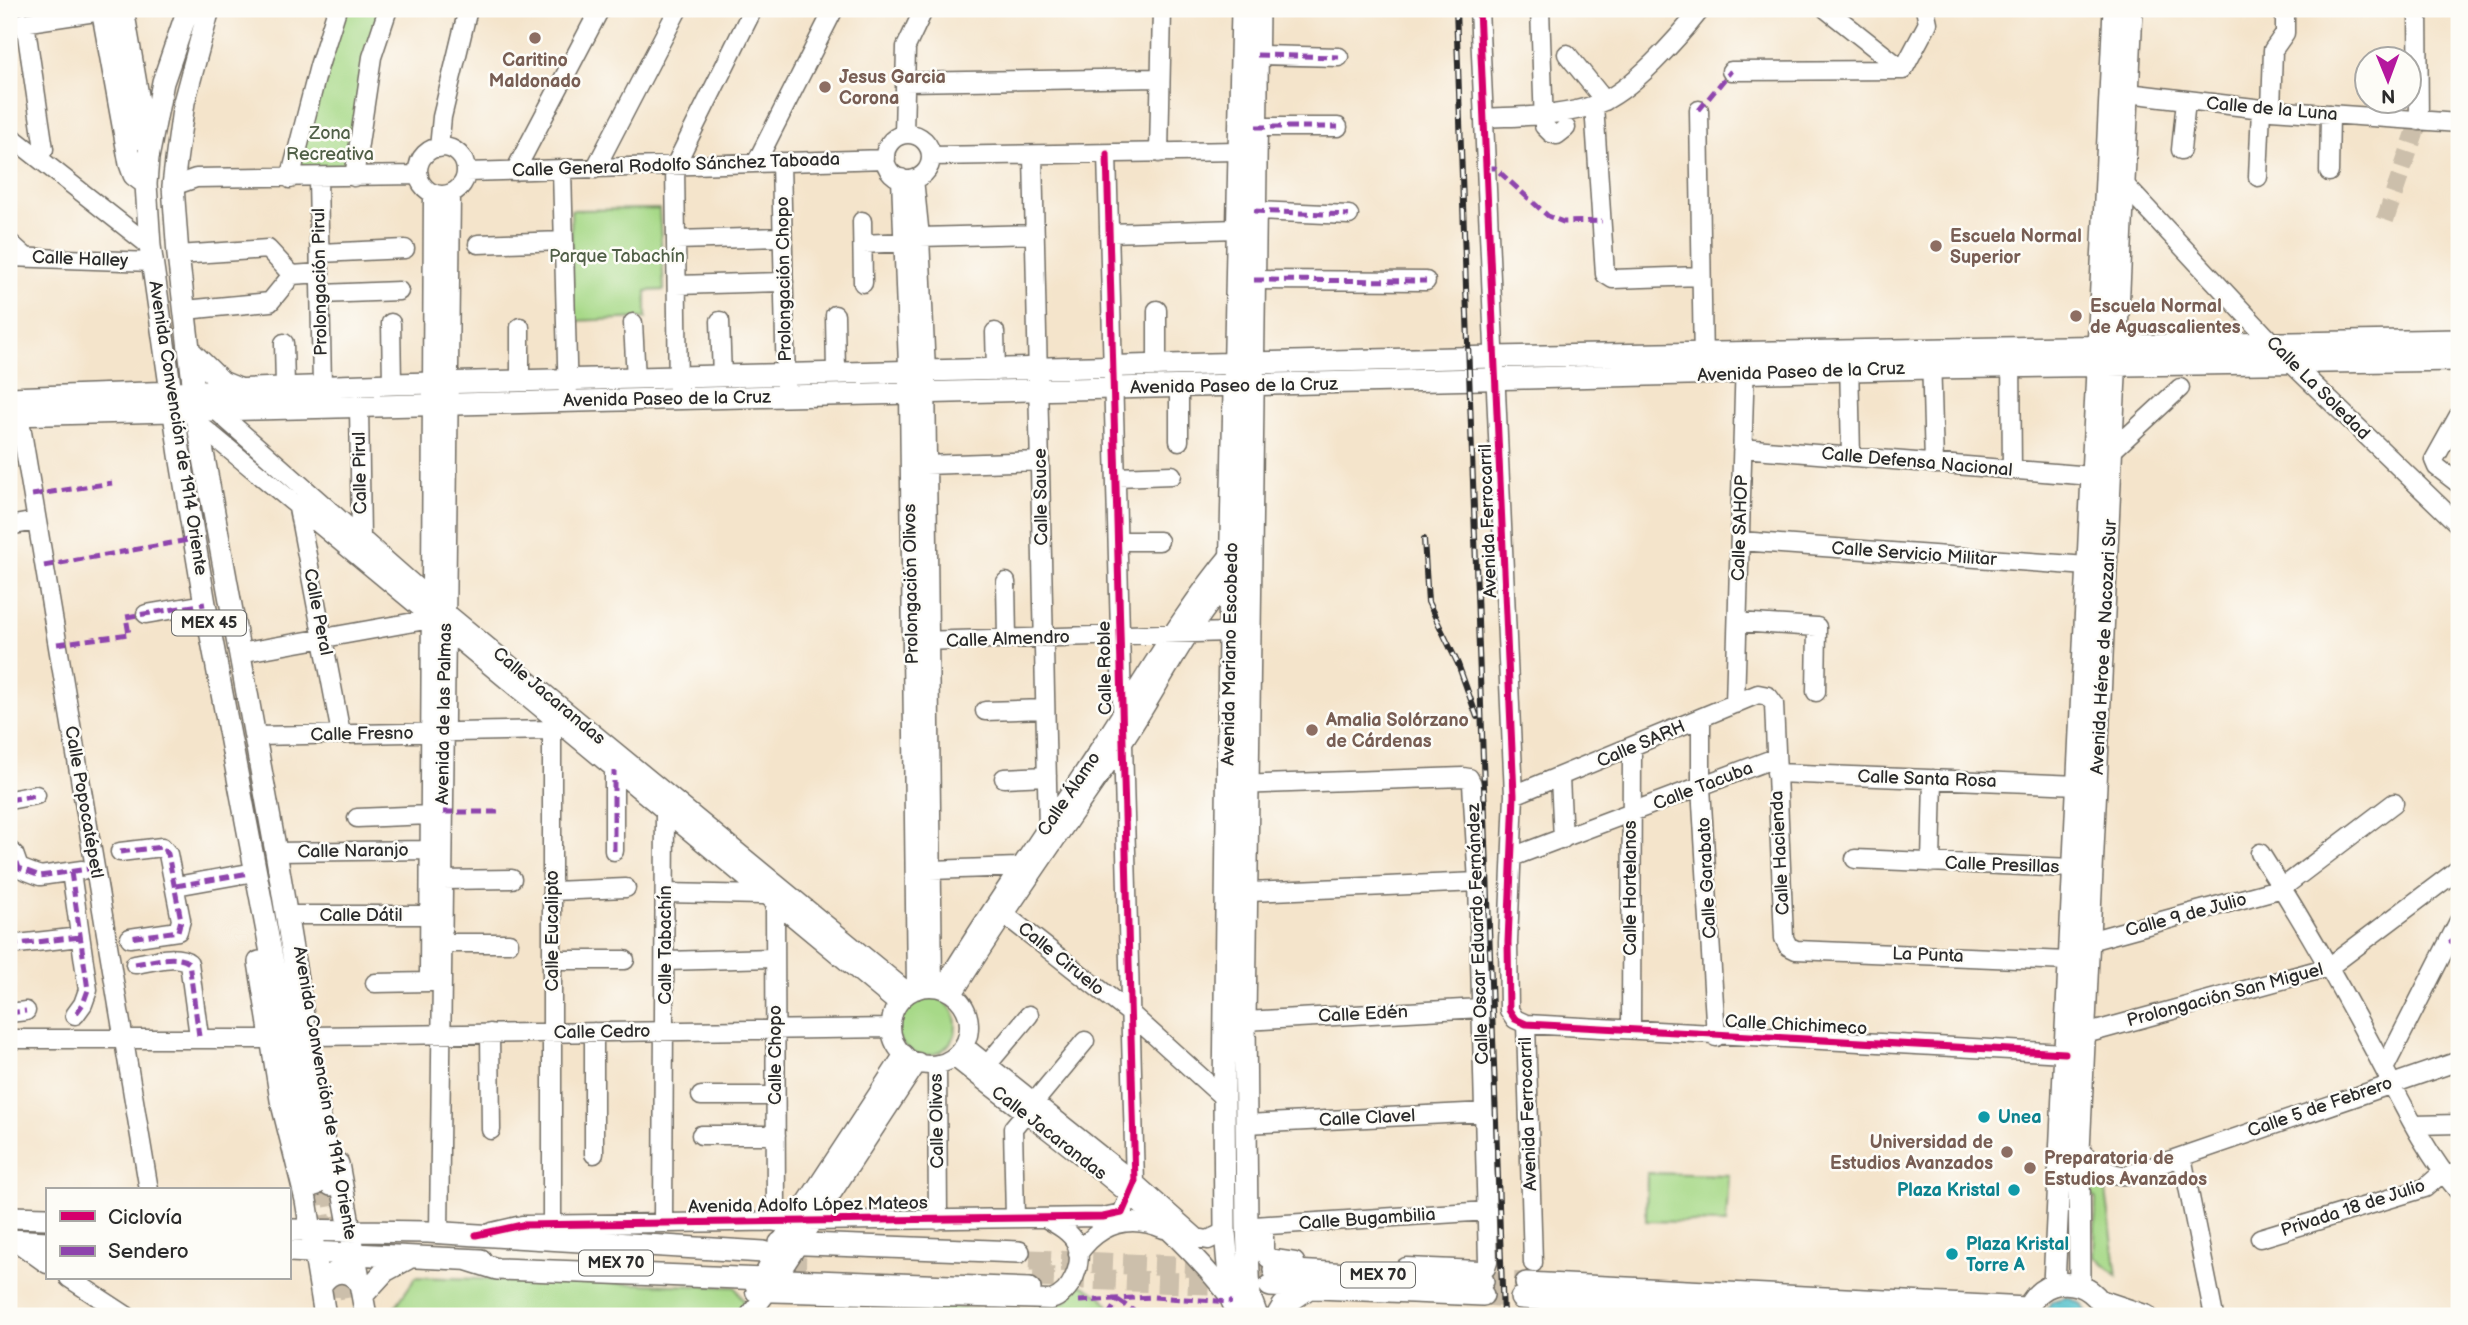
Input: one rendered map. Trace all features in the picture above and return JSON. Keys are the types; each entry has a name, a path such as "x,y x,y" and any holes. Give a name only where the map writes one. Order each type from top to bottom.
{"main road":[{"name":"Avenida Convención de 1914 Oriente","path":"188,9 163,82 149,158 146,184 151,254 163,343 190,407 180,455 205,604 252,849 324,1191"},
{"name":"Avenida Convención de 1914 Oriente","path":"209,9 184,102 173,186 189,350 190,407 240,653 278,862 324,1191"},
{"name":"Avenida Mariano Escobedo","path":"1242,9 1237,229 1250,534 1231,578 1229,632 1249,892 1245,1021 1247,1124 1243,1226 1244,1307"},
{"name":"Avenida Mariano Escobedo","path":"1243,1226 1224,1098 1239,785 1243,376 1254,280 1258,9"},
{"name":"Avenida Héroe de Nacozari Sur","path":"2080,1284 2079,1151 2113,450 2107,356 2114,9"},
{"name":"Avenida Héroe de Nacozari Sur","path":"2054,1284 2092,476 2124,184 2132,9"},
{"path":"109,10 149,158 176,161"},
{"path":"109,10 130,164 134,175 146,184 173,186"},
{"name":"Avenida Paseo de la Cruz","path":"2107,356 2272,342 2459,340"},
{"path":"163,343 156,367 132,402 158,424 180,455"},
{"path":"189,350 222,382 239,389"},
{"name":"Avenida Paseo de la Cruz","path":"12,409 132,402 190,407 359,406 520,382 568,391 636,379 678,388 722,377 786,386 917,394 1038,380 1113,378 1179,387 1243,376 1494,357 1745,352 1849,360"},
{"name":"Avenida Paseo de la Cruz","path":"1113,378 1157,367 1243,376 1498,380 1744,373 1849,360 1931,358 2107,356 2459,360"},
{"name":"Avenida Paseo de la Cruz","path":"190,407 239,389 285,387 392,384 440,394 786,386 836,374 996,371 1038,380"},
{"name":"Avenida Convención de 1914 Oriente","path":"252,849 249,873 281,1100 324,1191 351,1233 354,1256 349,1306"},
{"name":"Avenida Convención de 1914 Oriente","path":"278,862 292,915 313,1036 324,1191 313,1242 321,1285 349,1306"},
{"path":"1243,1226 1236,992 1246,962"},
{"path":"9,1217 46,1218"},
{"name":"MEX 70","path":"290,1230 313,1242 354,1256 468,1260 497,1269 777,1264"},
{"name":"MEX 70","path":"290,1251 351,1233 433,1233 777,1264"},
{"path":"12,1240 46,1242"},
{"path":"349,1306 385,1271 410,1258"},
{"path":"777,1264 1028,1269 777,1264"},
{"path":"321,1285 332,1273 341,1271 356,1278 349,1306"},
{"name":"MEX 70","path":"1272,1278 1484,1281 1309,1288 1272,1278"},
{"path":"1793,1316 1523,1290 2026,1312 2040,1291 2054,1284 2080,1284 2104,1309 2146,1316"},
{"path":"1277,1316 1283,1306 1309,1288"}],"street":[{"path":"290,179 318,66 337,9"},
{"path":"354,177 372,57 388,9"},
{"path":"515,171 600,9"},
{"path":"596,169 678,9"},
{"path":"678,388 675,166 753,9"},
{"path":"756,163 834,9"},
{"path":"904,134 906,47 924,9"},
{"path":"1159,153 1162,9"},
{"name":"Avenida Ferrocarril","path":"1479,9 1494,357 1498,380 1514,795 1508,942 1510,1010 1515,1019 1526,1024 1533,1263"},
{"path":"1540,9 1544,125 1557,135 1566,128"},
{"path":"1484,118 1544,114 1600,103 1671,48 1701,9"},
{"path":"1826,9 1903,70"},
{"path":"1903,70 1928,23 1925,9"},
{"path":"2258,177 2273,51 2285,33 2285,9"},
{"path":"2418,9 2419,121"},
{"path":"37,157 44,149 17,24 109,10"},
{"path":"439,148 442,117 465,10"},
{"path":"1567,54 1600,103 1605,274 1613,279 1701,276"},
{"path":"1257,55 1339,57"},
{"path":"1731,71 1903,70"},
{"path":"905,82 1160,78"},
{"name":"Calle de la Luna","path":"2128,93 2266,109 2459,123"},
{"path":"2181,150 2186,100"},
{"path":"1699,110 1703,374"},
{"path":"2329,172 2330,114"},
{"path":"1256,127 1338,127"},
{"path":"904,134 919,137 930,148 931,156 926,170 907,178 890,171 886,159 892,141 904,134"},
{"path":"9,135 151,254"},
{"path":"439,148 454,150 462,157 467,172 460,188 442,194 421,182 419,175 421,160 439,148"},
{"path":"931,156 1239,151"},
{"name":"Calle Roble","path":"1107,154 1131,1014 1133,1190"},
{"name":"Calle Sauce","path":"1033,155 1045,709 1052,833"},
{"name":"Calle General Rodolfo Sánchez Taboada","path":"467,172 886,159"},
{"path":"176,161 196,178"},
{"name":"Prolongación Chopo","path":"781,162 786,386"},
{"path":"562,170 568,391"},
{"path":"173,186 196,178 290,179 419,175"},
{"name":"Prolongación Pirul","path":"318,178 322,386"},
{"name":"Prolongación Olivos","path":"907,178 917,372 925,993"},
{"name":"Calle La Soledad","path":"2124,184 2288,360 2459,526"},
{"name":"Avenida de las Palmas","path":"435,1034 429,982 429,915 430,815 436,732 442,194"},
{"path":"1254,211 1349,215"},
{"path":"862,221 863,283"},
{"path":"1109,233 1237,229"},
{"path":"863,244 912,239 1035,234"},
{"path":"676,240 782,237"},
{"path":"478,244 563,241"},
{"path":"9,242 27,258"},
{"path":"178,255 268,249 292,275"},
{"path":"320,253 405,249"},
{"name":"Calle Halley","path":"9,257 151,254"},
{"path":"185,310 270,302 292,275 320,273"},
{"path":"1254,280 1426,281"},
{"path":"677,285 784,282"},
{"path":"321,294 399,290"},
{"path":"1157,310 1157,367"},
{"path":"835,315 836,374"},
{"path":"720,321 722,377"},
{"path":"391,323 392,384"},
{"path":"633,323 636,379"},
{"path":"520,327 520,382"},
{"path":"995,332 996,371"},
{"path":"284,343 285,387"},
{"name":"Calle SAHOP","path":"1735,704 1745,352"},
{"path":"2011,357 2012,470"},
{"path":"1931,358 1934,464"},
{"path":"1849,360 1851,457"},
{"path":"1179,387 1180,441"},
{"path":"2113,450 2180,388"},
{"name":"Prolongación Olivos","path":"917,394 925,465 919,537"},
{"name":"Calle Pirul","path":"359,406 361,539"},
{"name":"Calle Jacarandas","path":"190,407 311,494 555,727 614,771 665,803"},
{"name":"Calle Jacarandas","path":"190,407 298,508 438,615 665,803 773,897 925,993"},
{"name":"Calle Popocatépetl","path":"12,409 36,521 149,1188"},
{"path":"2459,415 2434,460 2437,467 2459,484"},
{"name":"Calle Defensa Nacional","path":"1742,448 2092,476"},
{"path":"925,465 1040,461"},
{"path":"1116,477 1172,475"},
{"path":"298,508 311,494"},
{"name":"Calle Peral","path":"298,508 341,734"},
{"path":"9,526 36,521"},
{"path":"1118,541 1159,541"},
{"name":"Calle Servicio Militar","path":"1740,541 2088,566"},
{"name":"Calle Álamo","path":"998,909 1018,867 1052,833 1122,714 1241,556"},
{"name":"Calle Álamo","path":"925,993 998,909 1122,742 1181,634 1231,578"},
{"path":"1006,582 1007,639"},
{"path":"146,614 205,604"},
{"path":"240,653 323,640 438,615"},
{"path":"1738,622 1817,627 1816,692"},
{"name":"Calle Almendro","path":"921,641 1229,632"},
{"name":"Calle SARH","path":"1514,795 1758,694 1768,696"},
{"name":"Calle Hacienda","path":"1768,696 1773,704 1784,938 1788,946"},
{"path":"985,711 1045,709"},
{"name":"Calle Garabato","path":"1701,719 1701,788 1716,1037"},
{"name":"Calle Fresno","path":"256,736 555,727"},
{"name":"Calle Eucalipto","path":"552,1224 555,727"},
{"name":"Avenida de las Palmas","path":"433,1233 435,1034 442,943 436,732"},
{"name":"Calle Hortelanos","path":"1631,1029 1632,748"},
{"name":"Calle Santa Rosa","path":"1776,766 1933,779 2078,785"},
{"name":"Calle Tacuba","path":"1512,856 1701,788 1776,766"},
{"path":"614,771 614,851"},
{"path":"1004,778 1047,776"},
{"name":"Calle Oscar Eduardo Fernández","path":"1239,785 1469,778 1478,882 1486,1112 1488,1211 1484,1281"},
{"path":"1560,778 1563,839"},
{"path":"1931,863 1933,779"},
{"path":"9,800 36,795"},
{"name":"Calle Tabachín","path":"663,1222 665,803"},
{"path":"2282,888 2394,803"},
{"path":"357,818 430,815"},
{"name":"Prolongación Olivos","path":"922,815 931,870 925,993"},
{"path":"120,852 162,847 168,855 181,920 178,931 130,938"},
{"path":"9,850 14,854 19,868 40,876 95,868"},
{"name":"Calle Naranjo","path":"278,862 430,850"},
{"path":"2260,853 2329,967 2414,1125 2451,1174 2459,1192"},
{"name":"Calle Presillas","path":"1855,859 2073,868"},
{"path":"931,870 1018,867"},
{"name":"Prolongación San Miguel","path":"2085,1034 2329,967 2459,869"},
{"path":"71,872 88,990 75,1016"},
{"path":"176,886 249,873"},
{"path":"442,880 512,878"},
{"path":"1249,892 1478,882"},
{"path":"552,891 626,888"},
{"name":"Calle 9 de Julio","path":"2089,941 2282,888"},
{"path":"665,893 773,897"},
{"name":"Calle Chopo","path":"773,897 777,1264"},
{"name":"Calle Ciruelo","path":"998,909 1131,1014 1224,1098"},
{"name":"Calle Dátil","path":"292,915 429,915"},
{"path":"2388,1075 2459,920"},
{"path":"9,945 80,937"},
{"path":"442,943 509,943"},
{"name":"La Punta","path":"1788,946 1796,950 2069,961"},
{"path":"135,964 175,958 183,958 189,963 199,1036"},
{"path":"666,961 775,958"},
{"path":"552,960 625,960"},
{"path":"375,983 429,982"},
{"path":"921,1061 895,1042 891,1028 925,993 962,1002 969,1024 959,1051 921,1061 777,1264 1051,1300 1065,1294 1073,1280 1078,1254 1100,1230 1121,1222 1143,1222 1179,1237"},
{"name":"Calle Edén","path":"1245,1021 1481,1008"},
{"path":"987,1065 1029,1015"},
{"name":"Calle Chichimeco","path":"1526,1024 1631,1029 1716,1037 2065,1053"},
{"name":"Calle Cedro","path":"313,1036 891,1028"},
{"path":"594,1032 594,1154"},
{"path":"491,1033 491,1130"},
{"path":"9,1039 199,1036 271,1038"},
{"path":"1015,1218 1013,1128 1085,1041"},
{"name":"Calle Jacarandas","path":"959,1051 1197,1238 1208,1240 1243,1226"},
{"name":"Calle Jacarandas","path":"959,1051 987,1065 1030,1109"},
{"name":"Calle Olivos","path":"921,1061 933,1220"},
{"name":"Calle 5 de Febrero","path":"2079,1151 2119,1176 2182,1157 2388,1075 2459,1061"},
{"path":"701,1096 775,1096"},
{"name":"Calle Clavel","path":"1247,1124 1486,1112"},
{"path":"2414,1125 2459,1124"},
{"path":"701,1135 776,1135"},
{"path":"2182,1157 2214,1316"},
{"name":"Privada 18 de Julio","path":"2260,1238 2426,1188 2451,1174"},
{"name":"Calle Jacarandas","path":"1133,1190 1244,1307"},
{"name":"Avenida Adolfo López Mateos","path":"476,1235 522,1225 663,1222 777,1264 933,1220 1103,1217 1122,1213 1133,1190"},
{"name":"Calle Bugambilia","path":"1243,1226 1488,1211"},
{"path":"1045,1218 1071,1237 1078,1254"},
{"path":"1243,1226 1268,1258 1276,1261 1484,1281"},
{"path":"12,1240 46,1263"},
{"path":"72,1280 127,1316"}],"green space":[{"name":"Zona Recreativa","path":"337,9 388,9 354,177 290,179"},
{"name":"Parque Tabachín","path":"659,209 664,290 646,291 646,318 573,321 571,210"},
{"path":"920,995 932,995 951,1008 956,1025 954,1037 943,1050 932,1055 920,1055 901,1042 896,1031 896,1019 909,1000"},
{"path":"2090,1170 2105,1183 2117,1276 2094,1256 2096,1199 2089,1192"},
{"path":"1647,1173 1729,1175 1726,1223 1646,1221"},
{"path":"416,1277 735,1287 747,1306 741,1316 389,1316"},
{"path":"1078,1283 1102,1297 1117,1316 909,1316 915,1307 1007,1310 1043,1308 1064,1302 1075,1291"}],"water":[{"path":"2067,1297 2082,1304 2089,1316 2042,1316 2052,1301"}],"tunnel":[{"path":"2385,220 2419,121"},
{"path":"315,1185 334,1302"},
{"path":"331,1185 351,1301"},
{"path":"1030,1260 1274,1270"},
{"path":"765,1266 806,1267"},
{"path":"1033,1277 1234,1285"},
{"path":"1483,1281 1526,1283"},
{"path":"1483,1295 1521,1298"}],"railway":[{"path":"1456,9 1503,1316"},
{"path":"1424,539 1428,602 1458,664 1477,717"}],"marked path":[{"path":"1257,55 1339,57"},
{"path":"1699,110 1731,71"},
{"path":"1256,127 1338,127"},
{"path":"1486,168 1495,168 1548,216 1563,222 1602,221"},
{"path":"1254,211 1349,215"},
{"path":"1254,280 1426,281"},
{"path":"32,495 112,483"},
{"path":"44,566 194,539"},
{"path":"57,644 129,634 126,617 205,604"},
{"path":"614,771 614,851"},
{"path":"9,800 36,795"},
{"path":"443,812 498,812"},
{"path":"120,852 162,847 168,854 181,920 178,931 130,938"},
{"path":"9,850 14,854 19,868 40,876 95,868"},
{"path":"71,872 88,990 75,1015"},
{"path":"176,886 249,873"},
{"path":"9,945 80,937"},
{"path":"2450,940 2459,950"},
{"path":"135,964 170,958 189,963 199,1036"},
{"path":"9,1013 26,1011"},
{"path":"1079,1301 1152,1297 1232,1302"},
{"path":"1118,1300 1141,1316"},
{"path":"1108,1316 1118,1300"}],"cycle path":[{"path":"1479,9 1514,795 1508,942 1509,1010 1515,1019 1526,1024 2065,1053"},
{"path":"476,1235 522,1225 1103,1217 1122,1213 1135,1183 1107,154"}],"place":[{"name":"Caritino Maldonado","path":"535,38"},
{"name":"Jesus Garcia Corona","path":"825,87"},
{"name":"Escuela Normal Superior","path":"1936,246"},
{"name":"Escuela Normal de Aguascalientes","path":"2076,316"},
{"name":"Amalia Solórzano de Cárdenas","path":"1312,730"},
{"name":"Unea","path":"1984,1117"},
{"name":"Universidad de Estudios Avanzados","path":"2007,1152"},
{"name":"Preparatoria de Estudios Avanzados","path":"2030,1168"},
{"name":"Plaza Kristal","path":"2014,1190"},
{"name":"Plaza Kristal Torre A","path":"1952,1254"}]}
